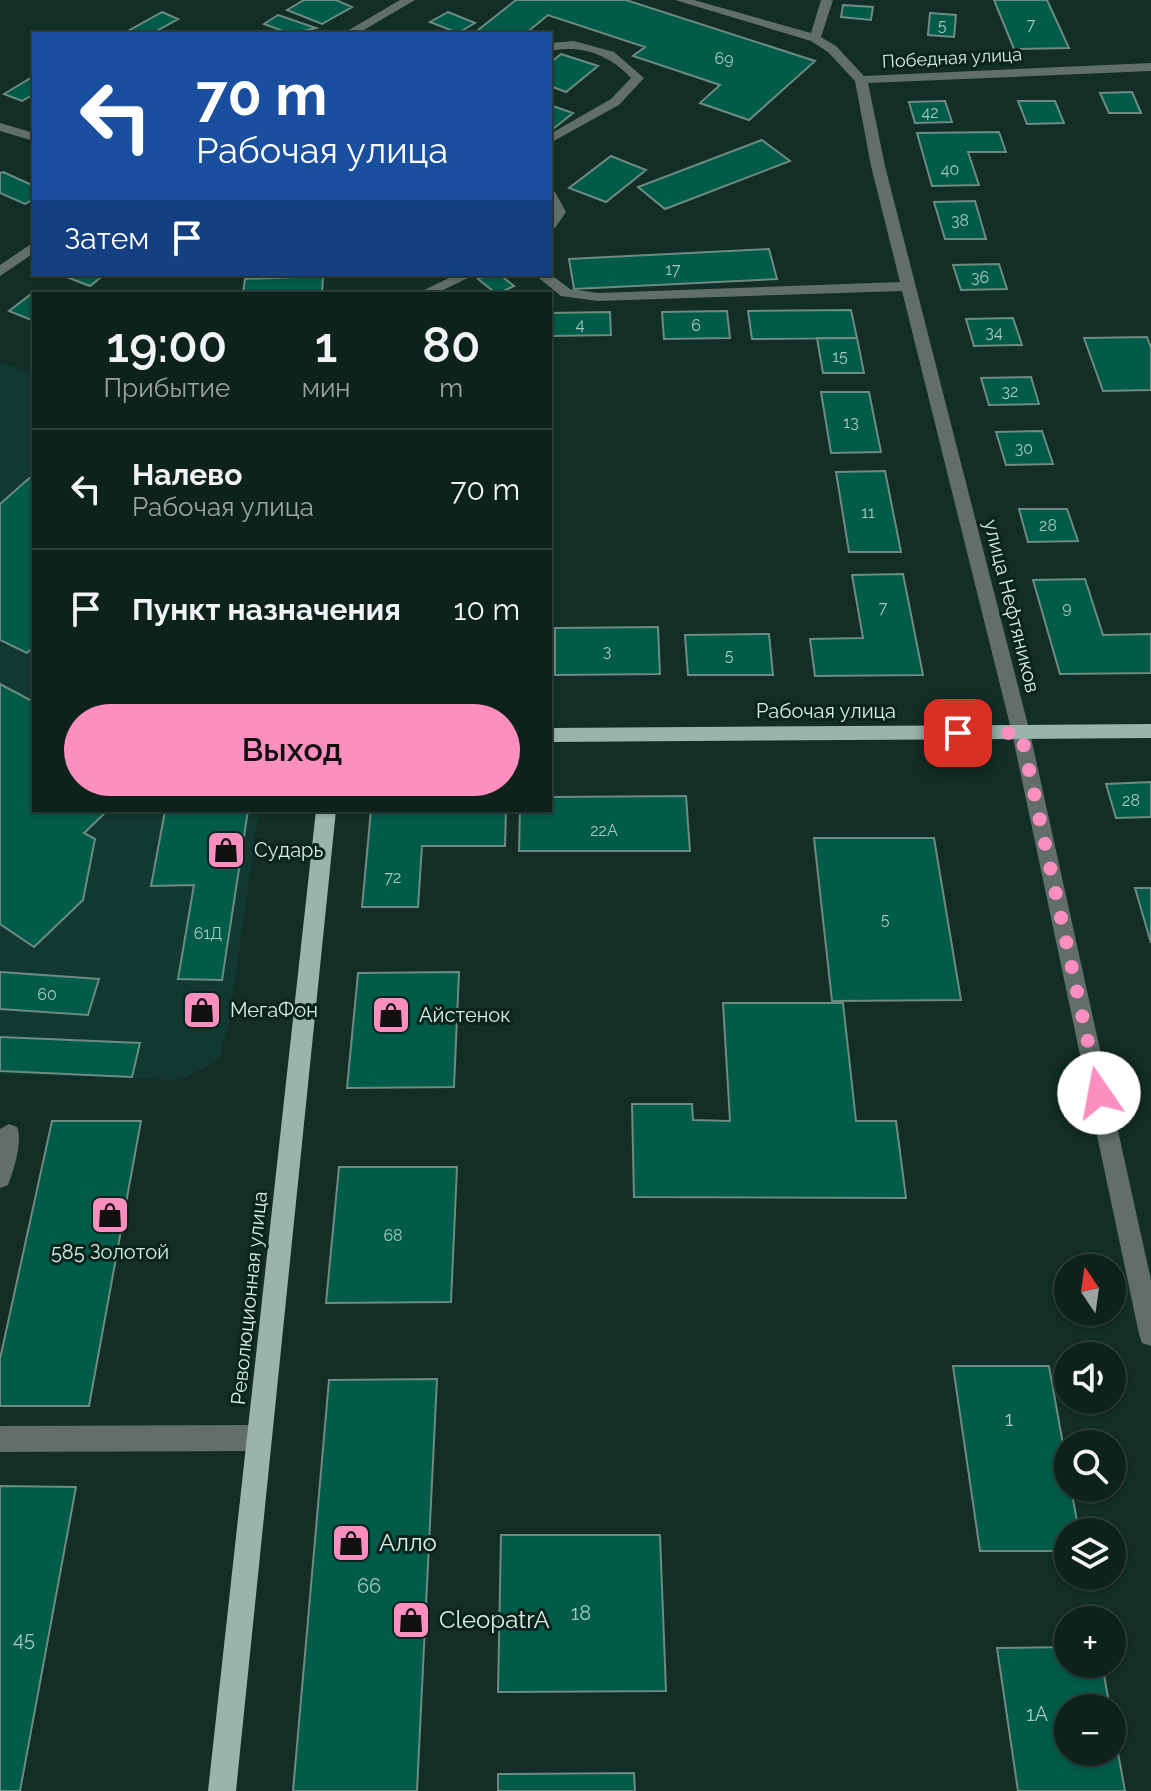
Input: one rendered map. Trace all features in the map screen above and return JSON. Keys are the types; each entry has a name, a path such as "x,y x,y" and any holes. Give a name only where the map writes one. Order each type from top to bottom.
{"main road":[{"name":"Рабочая улица","path":"552,735 1151,731"},
{"name":"Революционная улица","path":"222,1791 326,812"}],"street":[{"path":"352,32 409,0"},
{"name":"Победная улица","path":"681,0 815,38 832,49 861,80 1151,67"},
{"path":"815,38 827,0"},
{"path":"552,46 565,43 609,54 627,64 638,78 615,102 552,138"},
{"name":"улица Нефтяников","path":"861,80 909,286 1021,733 1151,1334"},
{"path":"0,127 32,136"},
{"path":"552,200 559,212 552,222"},
{"path":"0,272 32,248"},
{"path":"428,292 464,276"},
{"path":"544,276 566,293 598,297 909,286"},
{"path":"0,1177 9,1134"},
{"path":"0,1439 258,1438"}],"shaded area":[{"path":"0,362 32,373 32,812 259,812 229,1024 219,1060 179,1080 0,1074"}],"building":[{"path":"304,0 336,0 352,7 322,24 287,10"},
{"path":"516,0 626,0 815,61 749,120 700,103 720,85 633,56 645,47 548,15 527,32 476,32"},
{"path":"994,0 1047,0 1069,48 1014,49"},
{"path":"843,5 873,7 871,20 841,17"},
{"path":"162,12 178,19 155,32 128,31"},
{"path":"448,12 475,23 455,32 430,22"},
{"path":"930,13 956,15 954,37 928,35"},
{"path":"278,15 316,28 286,32 264,24"},
{"path":"561,54 598,66 566,92 552,87 552,61"},
{"path":"32,77 32,95 22,101 4,94"},
{"path":"1132,92 1141,113 1109,113 1100,93"},
{"path":"945,101 952,122 915,123 909,102"},
{"path":"1018,101 1055,101 1064,123 1027,124"},
{"path":"552,106 573,113 553,129"},
{"path":"999,132 1006,152 968,152 979,185 932,186 917,133"},
{"path":"762,140 790,161 665,209 638,187"},
{"path":"611,156 646,170 606,202 569,188"},
{"path":"0,173 32,185 32,200 25,204 0,193"},
{"path":"975,201 986,239 945,239 934,202"},
{"path":"769,249 777,279 574,289 569,259"},
{"path":"999,264 1007,289 961,290 953,265"},
{"path":"64,276 102,276 90,286"},
{"path":"323,276 322,292 243,292 245,279"},
{"path":"502,276 514,286 494,292 478,279"},
{"path":"32,293 32,320 9,311"},
{"path":"851,310 857,338 752,339 748,311"},
{"path":"727,311 730,338 664,339 662,312"},
{"path":"610,312 611,335 552,336 552,313"},
{"path":"1013,318 1022,345 974,346 966,319"},
{"path":"1147,337 1151,348 1151,390 1103,391 1084,338"},
{"path":"817,338 857,338 864,373 823,373"},
{"path":"1031,377 1039,404 989,405 981,378"},
{"path":"821,392 869,392 881,452 831,453"},
{"path":"1042,431 1053,464 1006,465 996,432"},
{"path":"885,471 901,552 849,552 836,472"},
{"path":"32,476 32,648 27,653 0,640 0,504"},
{"path":"1019,509 1067,509 1078,541 1028,542"},
{"path":"903,574 923,675 815,676 810,639 863,638 852,575"},
{"path":"1085,579 1103,635 1151,634 1151,673 1060,674 1033,580"},
{"path":"658,627 660,674 555,675 555,628"},
{"path":"769,634 773,675 688,675 685,635"},
{"path":"0,684 32,701 32,812 106,812 84,833 95,839 83,900 34,947 0,924"},
{"path":"1151,782 1151,817 1116,818 1106,784"},
{"path":"686,796 690,851 519,851 520,812 552,812 552,797"},
{"path":"165,812 248,812 222,980 178,979 194,885 151,886"},
{"path":"371,812 506,812 505,846 422,846 418,907 362,907"},
{"path":"814,838 934,838 961,1000 832,1001"},
{"path":"1135,888 1151,888 1151,943"},
{"path":"0,972 99,979 88,1015 0,1009"},
{"path":"459,972 454,1087 347,1088 358,973"},
{"path":"723,1003 843,1003 856,1121 896,1121 906,1198 634,1197 632,1104 692,1104 693,1120 730,1121"},
{"path":"0,1037 140,1043 132,1077 0,1071"},
{"path":"52,1121 141,1121 89,1406 0,1406 0,1359"},
{"path":"339,1167 457,1167 451,1302 326,1303"},
{"path":"953,1366 1049,1366 1054,1414 1058,1414 1060,1430 1054,1430 1054,1502 1074,1502 1076,1518 1054,1518 1054,1551 980,1551"},
{"path":"437,1379 417,1791 293,1791 329,1380"},
{"path":"0,1486 76,1487 20,1791 0,1791"},
{"path":"501,1535 660,1535 666,1691 498,1692"},
{"path":"1054,1647 1054,1678 1105,1678 1107,1694 1054,1694 1054,1766 1120,1766 1125,1791 1018,1791 997,1648"},
{"path":"634,1773 635,1791 498,1791 498,1774"}],"place":[{"name":"Сударь","path":"226,850"},
{"name":"МегаФон","path":"202,1010"},
{"name":"Айстенок","path":"391,1015"},
{"name":"585 Золотой","path":"110,1215"},
{"name":"Алло","path":"351,1543"},
{"name":"CleopatrA","path":"411,1620"}],"route":[{"path":"958,733 1021,733 1099,1093"}]}
